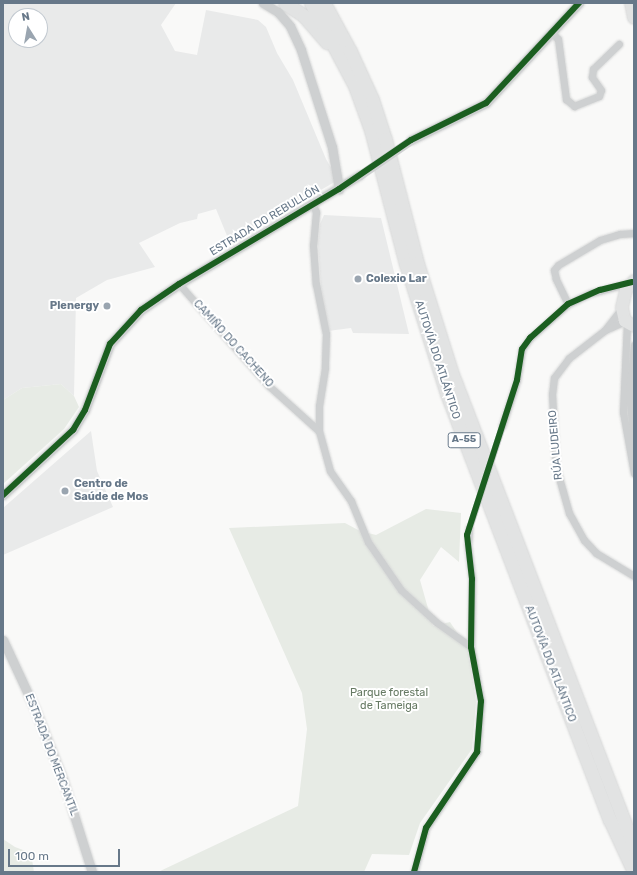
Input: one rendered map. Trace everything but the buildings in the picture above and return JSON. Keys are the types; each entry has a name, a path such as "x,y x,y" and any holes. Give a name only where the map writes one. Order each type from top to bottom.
{"highway":[{"path":"285,3 304,16 341,58"},
{"name":"AUTOVÍA DO ATLÁNTICO","path":"311,3 341,58 371,130 409,271 447,394 607,813 634,872"},
{"name":"AUTOVÍA DO ATLÁNTICO","path":"324,3 350,51 372,99 385,139 422,277 451,371 634,847"},
{"path":"631,3 634,18"},
{"path":"629,323 623,302 633,281"}],"street":[{"path":"263,3 278,12 290,26 301,50 332,148 339,189"},
{"name":"ESTRADA DO REBULLÓN","path":"3,495 73,430 85,410 104,357 118,332 141,310 179,284 339,189 411,140 486,103 579,3"},
{"path":"552,33 558,39 566,99 574,106 599,96 601,90 592,77 593,69 601,58 619,44"},
{"path":"313,205 316,217 313,245 316,284 326,334 325,368 318,406 319,430 330,471 351,501 368,542 385,570 401,590 436,622 471,647"},
{"path":"568,304 556,279 554,270 558,265 600,240 620,234 634,233"},
{"path":"414,872 426,828 477,752 481,701 471,647 472,579 468,544 469,528 517,380 522,349 530,338 568,304 633,281"},
{"name":"CAMIÑO DO CACHENO","path":"179,284 269,386 319,430"},
{"path":"610,288 618,290 623,302"},
{"name":"RÚA LUDEIRO","path":"623,302 605,330 569,358 554,378 552,394 556,467 569,513 584,540 596,553 634,576"},
{"path":"629,323 623,412 634,473"},
{"name":"RÚA LUDEIRO","path":"605,330 629,323"},
{"path":"634,345 628,393 634,444"},
{"name":"ESTRADA DO MERCANTIL","path":"3,640 35,709 63,780 92,872"}],"shaded area":[{"path":"3,3 176,3 161,25 175,51 197,55 206,10 258,20 266,27 277,53 293,80 326,159 338,180 230,243 216,209 198,214 197,219 180,223 139,243 155,267 107,280 76,298 74,396 61,384 22,388 3,400"},
{"name":"Colexio Lar","path":"324,215 381,218 409,334 353,333 351,328 328,331 321,287 318,244 320,224"},
{"name":"Centro de Saúde de Mos","path":"91,431 97,471 113,507 3,555 3,508"}],"green space":[{"path":"61,384 74,396 79,407 64,429 3,484 3,400 22,388"},
{"name":"Parque forestal de Tameiga","path":"426,509 461,513 459,562 441,547 420,580 433,626 450,622 468,649 476,702 472,749 420,823 409,855 372,854 364,872 158,872 298,806 307,729 302,693 229,528 345,523 360,531 376,535"},
{"path":"3,839 15,847 31,853 34,872 3,872"}],"cycle path":[{"path":"3,495 73,430 85,410 110,344 141,310 179,284 339,189 411,140 486,103 579,3"},
{"path":"414,872 426,828 477,752 481,701 471,647 472,579 467,535 517,380 522,349 530,338 568,304 600,290 632,282"}],"place":[{"name":"Colexio Lar","path":"358,279"},
{"name":"Plenergy","path":"107,306"},
{"name":"Centro de Saúde de Mos","path":"65,491"}]}
